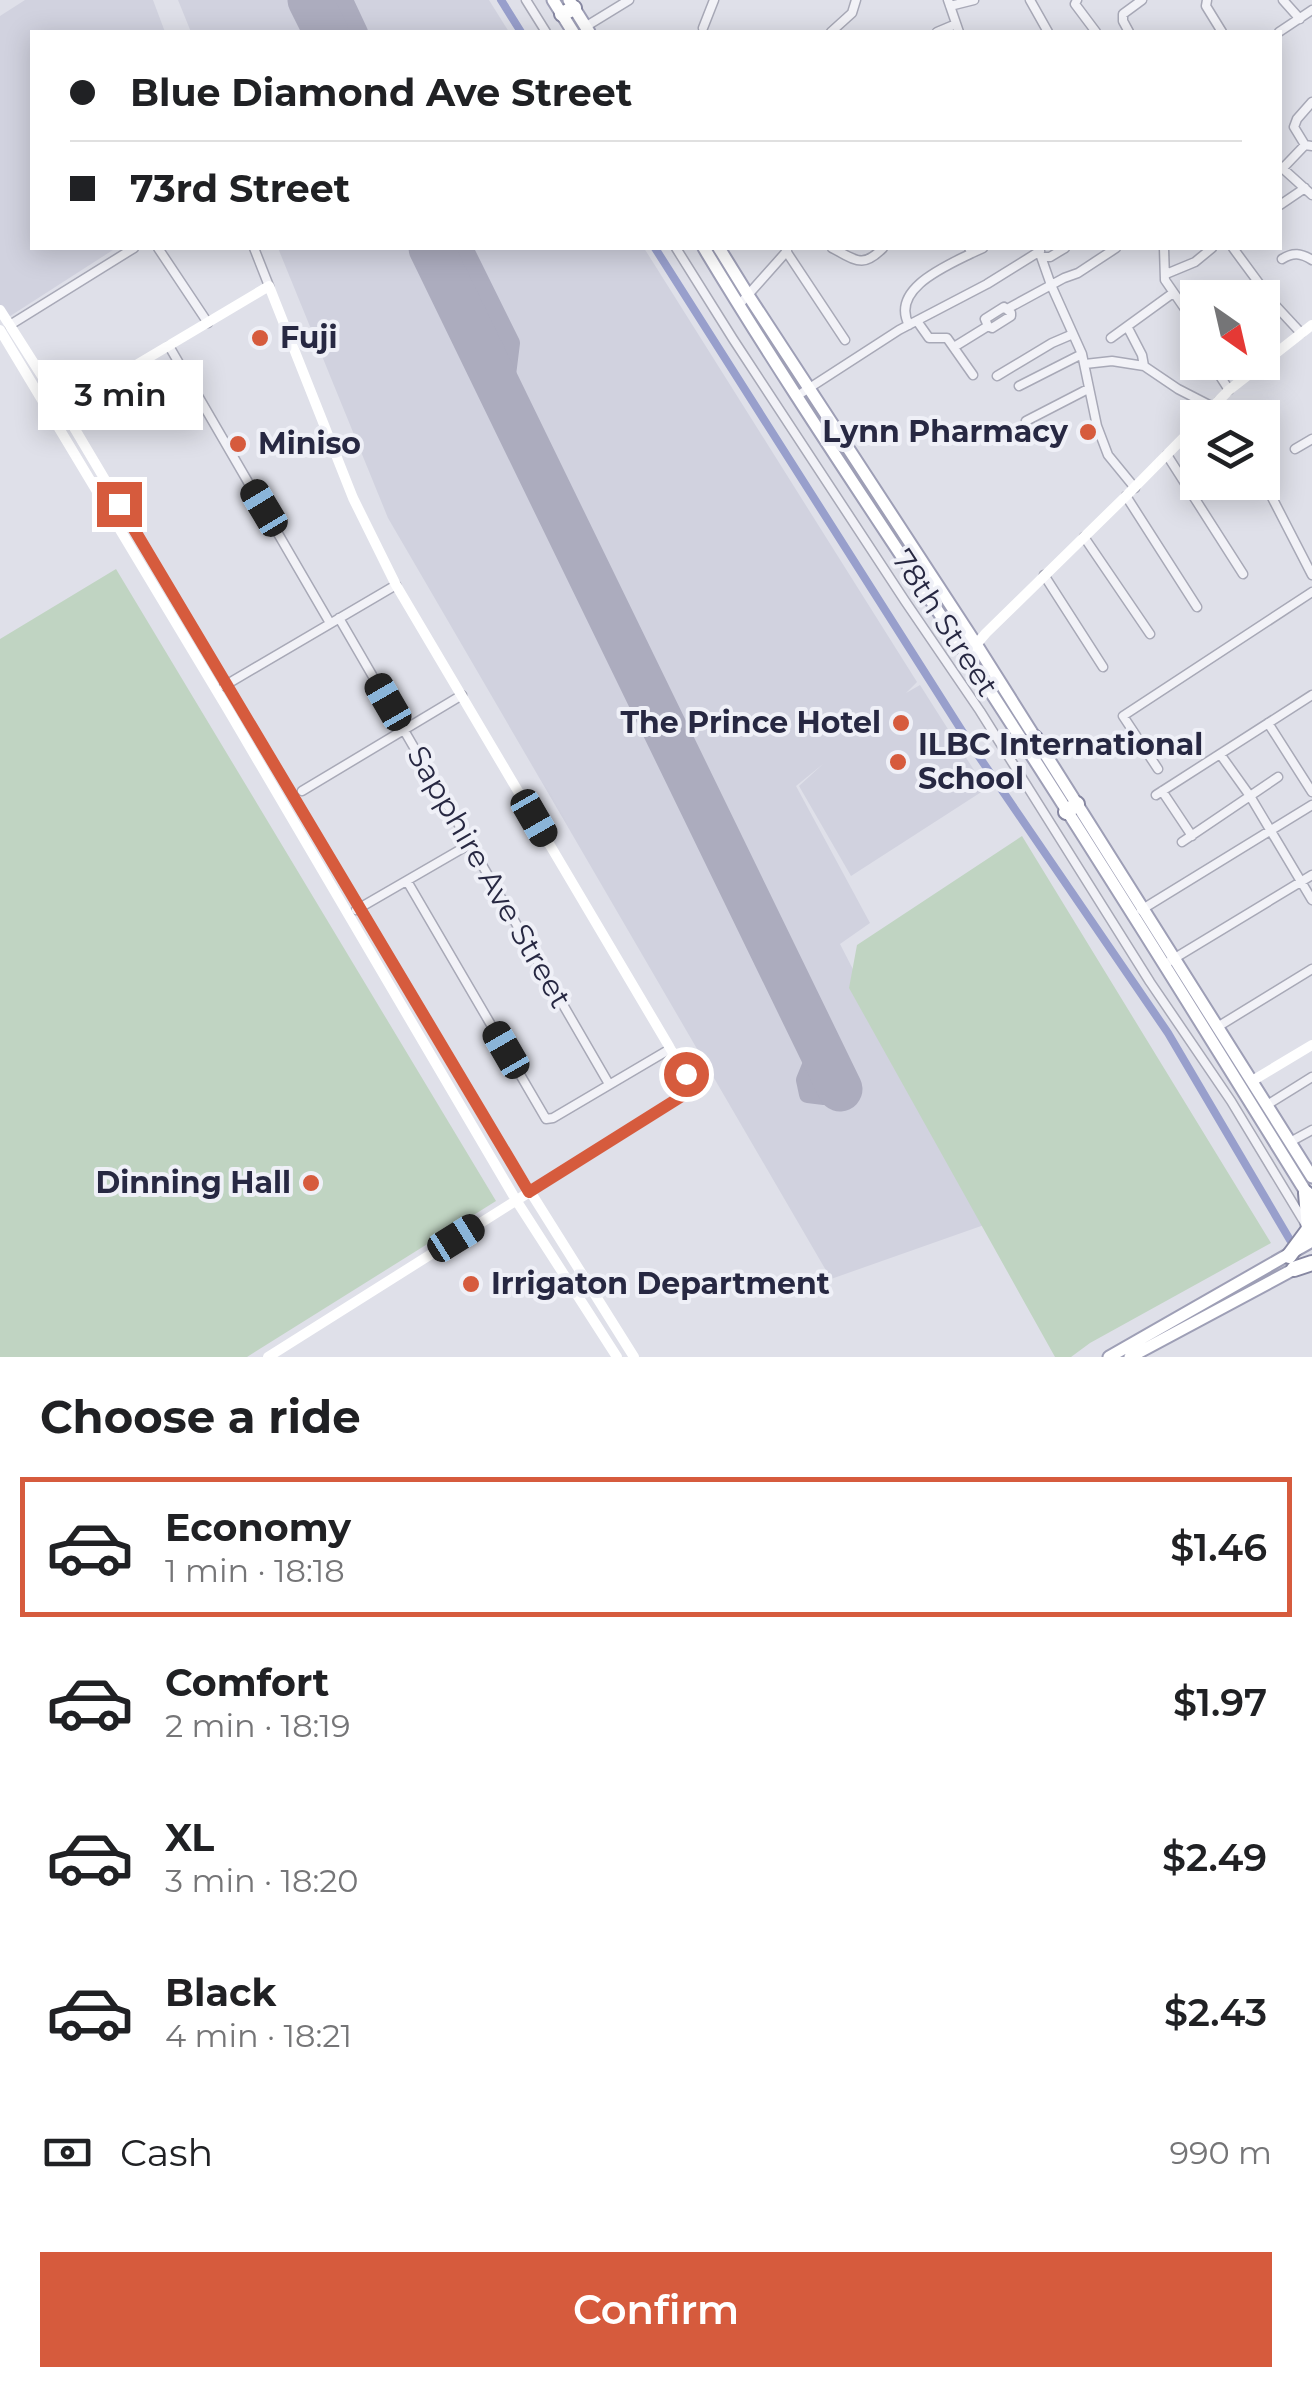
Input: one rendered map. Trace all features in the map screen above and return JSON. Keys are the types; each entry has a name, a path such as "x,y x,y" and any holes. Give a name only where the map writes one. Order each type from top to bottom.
{"highway":[{"path":"1291,1262 1310,1235 1309,1197"},
{"path":"1291,1262 1312,1261"}],"main road":[{"path":"554,0 570,5 584,29"},
{"name":"78th Street","path":"706,250 810,389 976,644 1030,742"},
{"name":"78th Street","path":"720,250 797,396 968,656 1144,908 1168,961 1312,1177"},
{"path":"52,415 269,286 353,498 396,584 686,1074 688,1088 682,1096 268,1357"},
{"path":"0,310 3,330 52,415 634,1357"},
{"path":"1220,400 1312,325"},
{"path":"3,330 63,408 468,1120 618,1357"},
{"path":"968,656 1180,441"},
{"name":"78th Street","path":"1072,808 1132,916 1219,1026 1309,1197"},
{"path":"1247,1084 1312,1045"},
{"path":"468,1120 481,1113"},
{"path":"1109,1357 1291,1262"},
{"path":"1130,1357 1291,1262"}],"street":[{"path":"526,0 545,30"},
{"path":"570,5 584,29 629,0"},
{"path":"703,28 714,0"},
{"path":"833,30 852,12 856,0"},
{"path":"957,28 949,3 974,0"},
{"path":"1030,0 1047,30"},
{"path":"1077,0 1075,4 1094,30"},
{"path":"1128,30 1123,14 1142,0"},
{"path":"1207,0 1206,6 1221,30"},
{"path":"1283,0 1300,19"},
{"path":"1282,30 1312,10"},
{"path":"1282,166 1308,145 1294,127 1312,102"},
{"path":"1282,168 1308,192 1282,204"},
{"path":"3,330 131,250"},
{"path":"159,250 208,322"},
{"path":"255,250 269,286"},
{"path":"677,250 980,711 1221,1088 1310,1235"},
{"path":"743,300 787,250"},
{"path":"789,250 845,340"},
{"path":"841,250 860,262 868,261 882,250"},
{"path":"970,250 908,297 904,316 929,338 944,336 973,375"},
{"path":"954,347 1011,316 1007,309 1018,300 1078,273 1113,250"},
{"path":"1164,250 1164,280 1180,302"},
{"path":"1166,274 1195,262 1210,250"},
{"path":"1234,250 1301,333"},
{"path":"797,396 852,359 1040,252 1083,358 1097,426 1108,455 1198,608"},
{"path":"1282,258 1300,254 1312,260"},
{"path":"1111,338 1173,293"},
{"path":"1128,328 1144,366"},
{"path":"997,376 1073,334"},
{"name":"Sapphire Ave Street","path":"169,346 404,731 609,1084"},
{"path":"1019,386 1083,358 1144,366 1178,389 1206,400"},
{"path":"1223,380 1229,390"},
{"path":"1026,421 1088,388"},
{"path":"1295,449 1312,438"},
{"path":"1167,454 1243,574"},
{"path":"837,498 856,486"},
{"path":"1273,500 1312,576"},
{"path":"1084,537 1150,634"},
{"path":"1044,575 1103,667"},
{"path":"221,688 396,584"},
{"path":"1158,769 1123,716 1312,592"},
{"path":"1192,836 1159,793 1312,695"},
{"path":"302,791 462,696"},
{"path":"1268,723 1312,792"},
{"path":"1220,754 1312,900"},
{"path":"1182,842 1278,777"},
{"path":"1132,916 1312,805"},
{"path":"348,914 470,844"},
{"path":"1144,972 1312,875"},
{"path":"406,881 545,1118 553,1118 670,1049"},
{"path":"1219,1026 1312,969"},
{"path":"1267,1105 1312,1078"},
{"path":"1221,1088 1247,1084"},
{"path":"1290,1142 1312,1130"}],"shaded area":[{"path":"25,0 153,0 164,30 30,30 30,250 113,250 4,320 0,313 0,16"},
{"path":"178,0 489,0 508,30 190,30"},
{"path":"279,250 645,250 917,682 906,693 920,685 986,789 851,876 799,786 823,764 796,786 870,923 840,944 984,1225 831,1279 388,518"}],"green space":[{"path":"116,569 496,1201 247,1357 0,1357 0,639"},
{"path":"1022,836 1271,1243 1071,1357 1055,1357 849,988 857,945"}],"waterway":[{"path":"501,0 520,30"},
{"path":"656,250 969,742 1168,1033 1290,1240"}],"taxiway":[{"path":"344,0 358,30"},
{"path":"465,250 511,343 504,399"},
{"path":"819,1046 805,1080 808,1094 824,1096 840,1089"}],"runway":[{"path":"310,0 325,30"},
{"path":"432,250 840,1089"}],"place":[{"name":"Fuji","path":"260,338"},
{"name":"Lynn Pharmacy","path":"1088,432"},
{"name":"Miniso","path":"238,444"},
{"name":"The Prince Hotel","path":"901,723"},
{"name":"ILBC International School","path":"898,762"},
{"name":"Dinning Hall","path":"311,1183"},
{"name":"Irrigaton Department","path":"471,1284"}],"route":[{"path":"119,504 529,1192 682,1096 688,1088 686,1074"}]}
